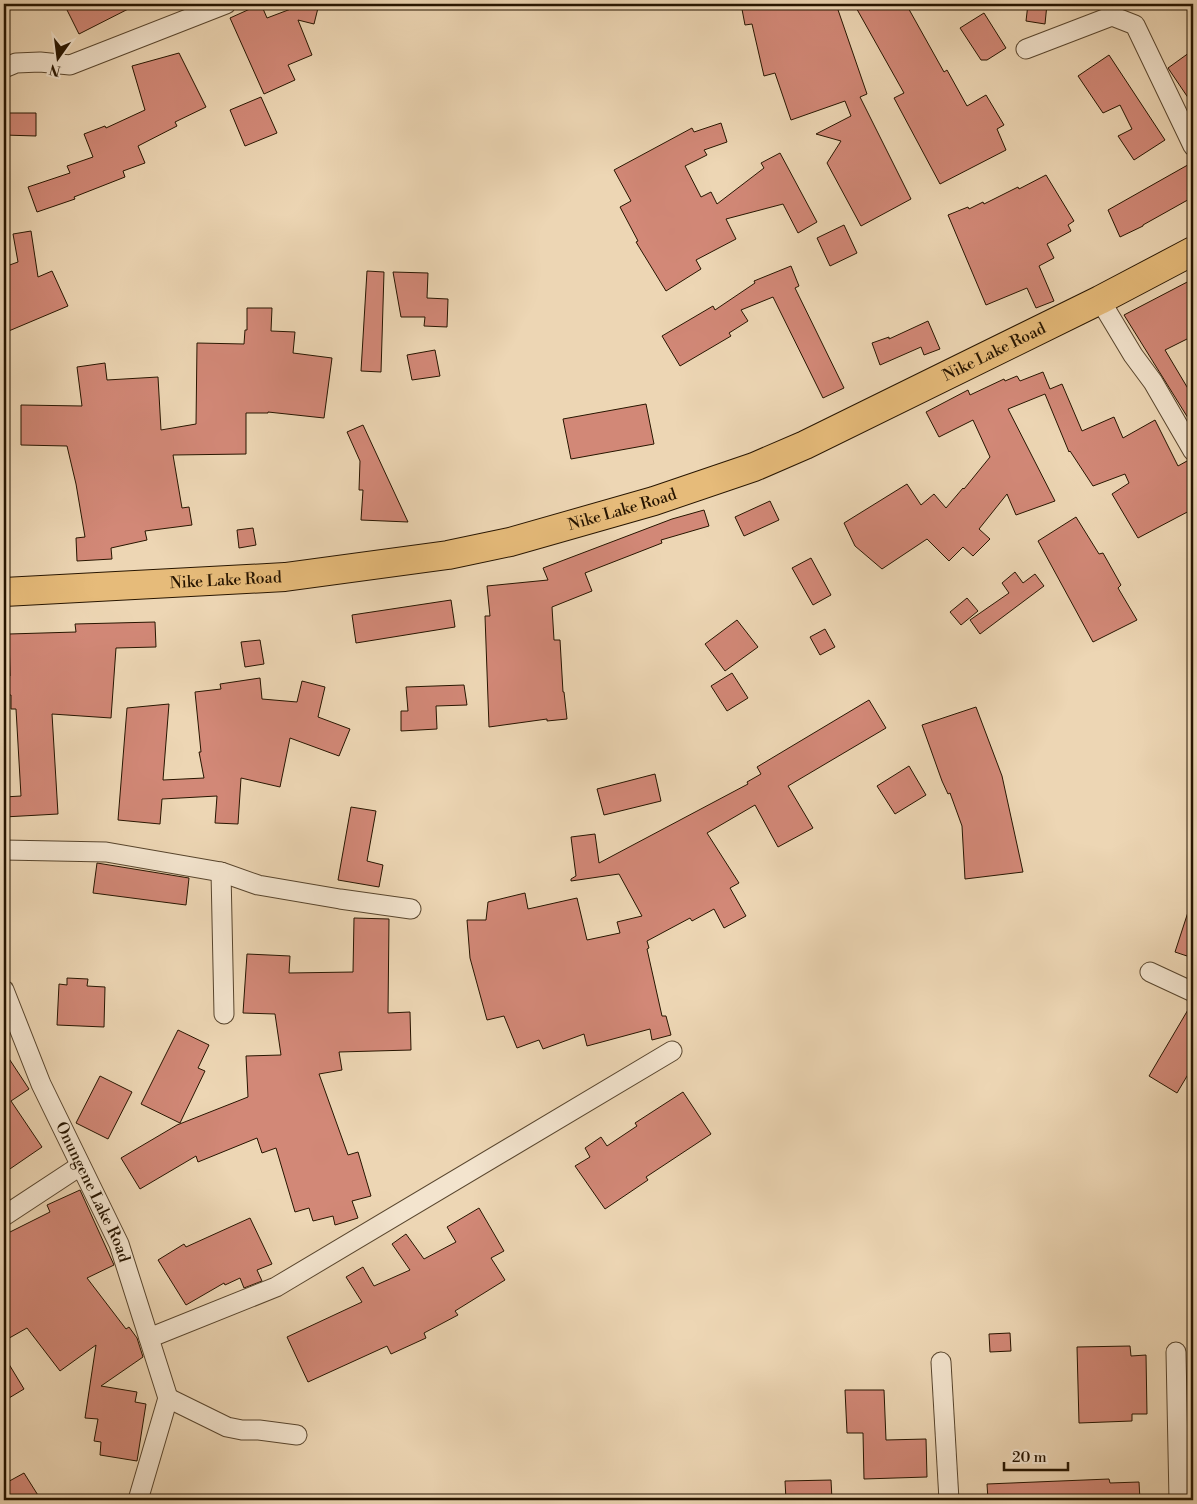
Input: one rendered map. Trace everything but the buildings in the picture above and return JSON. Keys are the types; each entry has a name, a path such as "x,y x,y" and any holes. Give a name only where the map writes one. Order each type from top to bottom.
{"main road":[{"name":"Nike Lake Road","path":"4,592 285,577 448,556 510,542 654,501 754,467 814,441 1100,300 1193,251"}],"street":[{"path":"4,68 16,64 40,62 70,65 226,4"},
{"path":"1026,49 1112,16 1135,25 1193,146"},
{"path":"1100,300 1133,355 1153,382 1193,451"},
{"path":"4,850 106,852 221,872 258,885 411,909"},
{"path":"221,872 224,1014"},
{"path":"1150,972 1193,992"},
{"name":"Onungene Lake Road","path":"4,990 41,1084 119,1244 168,1398"},
{"path":"149,1338 276,1287 672,1051"},
{"path":"4,1216 80,1166"},
{"path":"1176,1352 1180,1500"},
{"path":"941,1362 949,1500"},
{"path":"138,1500 168,1398 227,1427 297,1435"}]}
